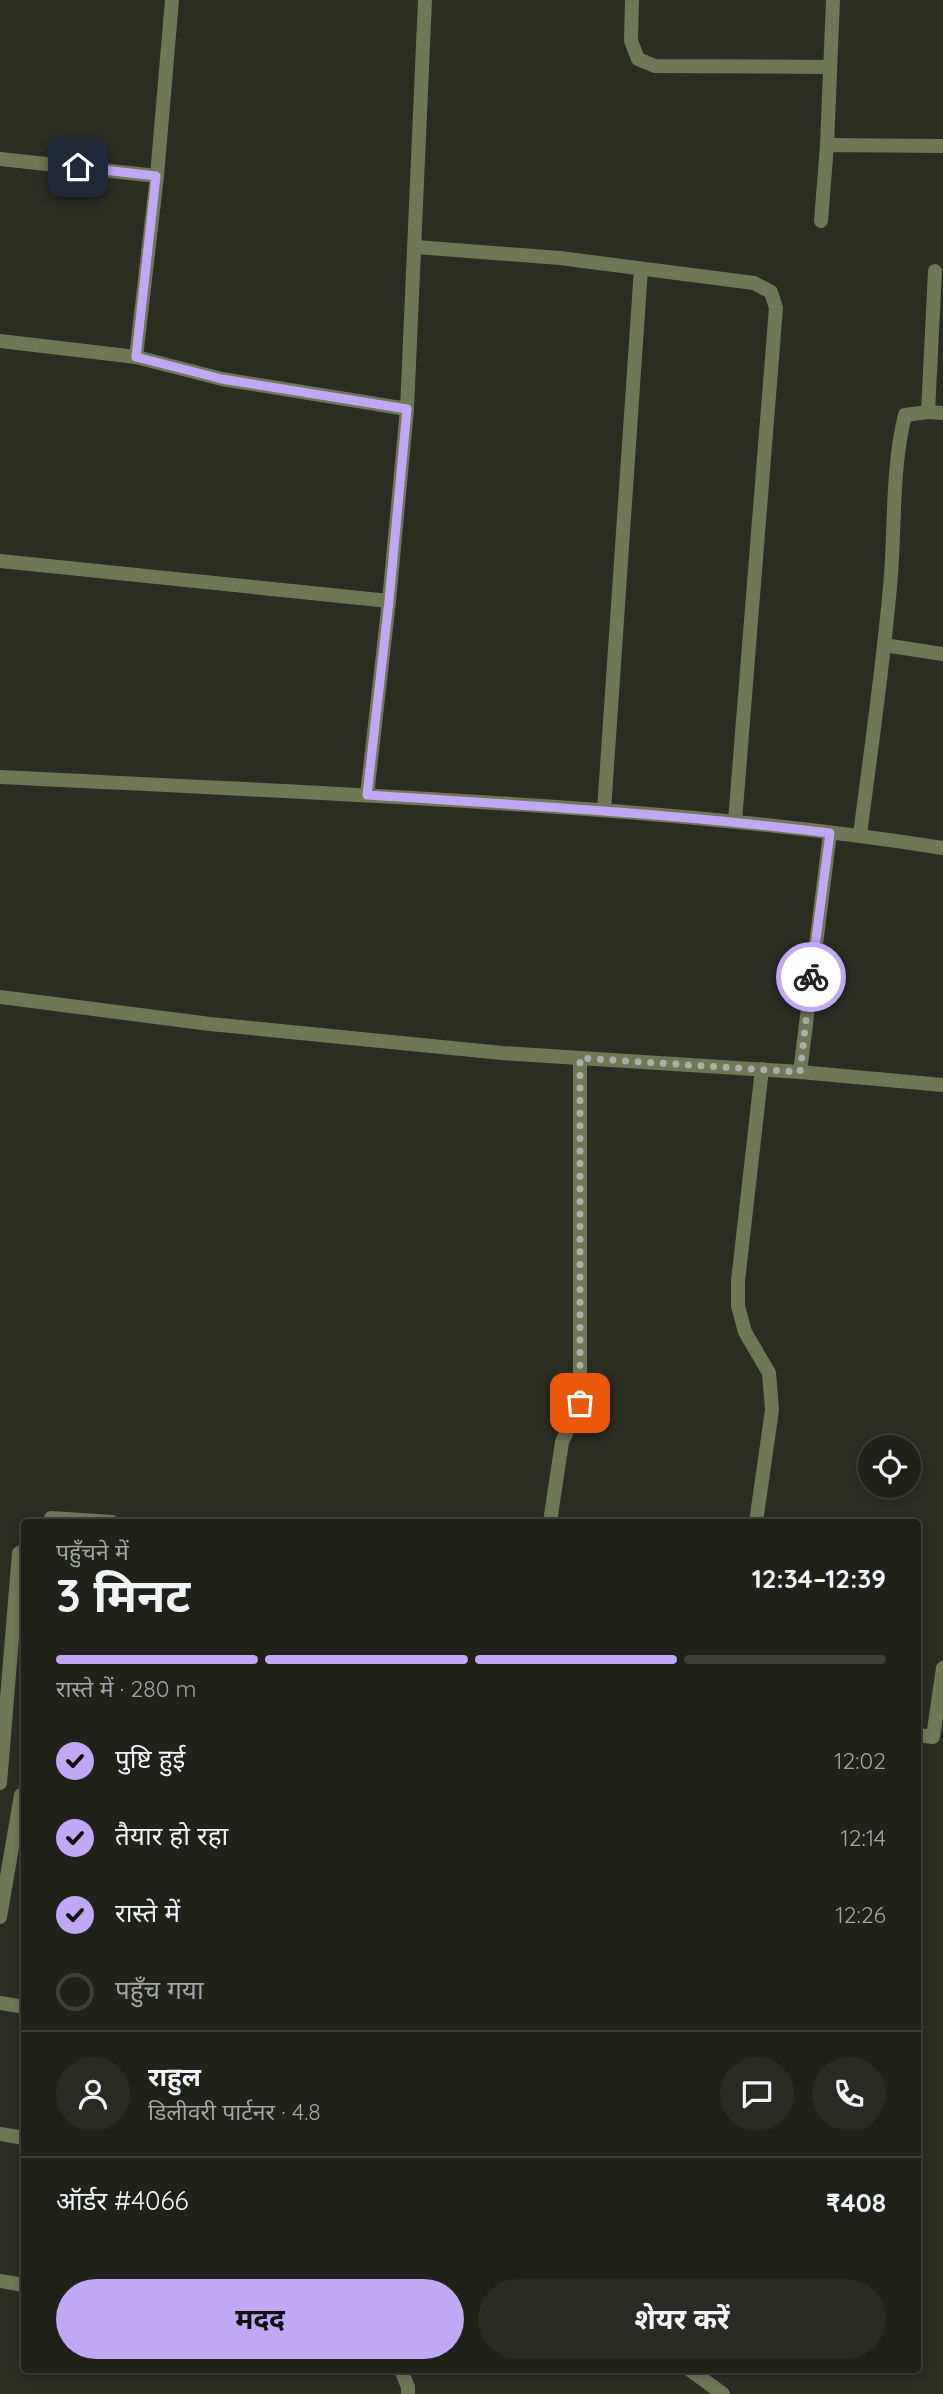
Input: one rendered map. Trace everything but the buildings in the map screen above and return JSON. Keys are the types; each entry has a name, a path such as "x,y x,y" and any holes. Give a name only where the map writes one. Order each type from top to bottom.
{"street":[{"path":"136,357 172,0"},
{"path":"367,795 407,409 425,0"},
{"path":"632,0 631,41 638,59 655,66 830,67"},
{"path":"821,221 833,0"},
{"path":"827,145 943,146"},
{"path":"0,159 156,176"},
{"path":"416,247 561,258 754,283 771,292 776,308 736,821"},
{"path":"604,810 641,269"},
{"path":"928,412 936,271"},
{"path":"0,341 136,357 222,379 407,409"},
{"path":"860,835 891,573 898,443 905,415 943,413"},
{"path":"0,561 389,601"},
{"path":"884,645 943,654"},
{"path":"0,777 604,810 736,821 860,835 943,848"},
{"path":"800,1072 830,833"},
{"path":"0,998 210,1024 502,1053 762,1069 943,1085"},
{"path":"550,1519 562,1442 580,1403 580,1058"},
{"path":"756,1519 772,1409 769,1373 746,1332 738,1306 738,1281 762,1069"},
{"path":"51,1518 66,1519"},
{"path":"0,1783 19,1553"},
{"path":"938,1738 943,1668"},
{"path":"0,1791 21,1795"},
{"path":"0,1917 21,1801"},
{"path":"0,2003 21,2006"},
{"path":"0,2134 21,2138"},
{"path":"0,2281 21,2284"},
{"path":"402,2373 408,2394"},
{"path":"694,2373 723,2394"}],"way so far":[{"path":"580,1403 580,1058 800,1072 811,977"}],"route":[{"path":"78,167 156,176 136,357 222,379 407,409 367,795 604,810 736,821 830,833 811,977"}]}
